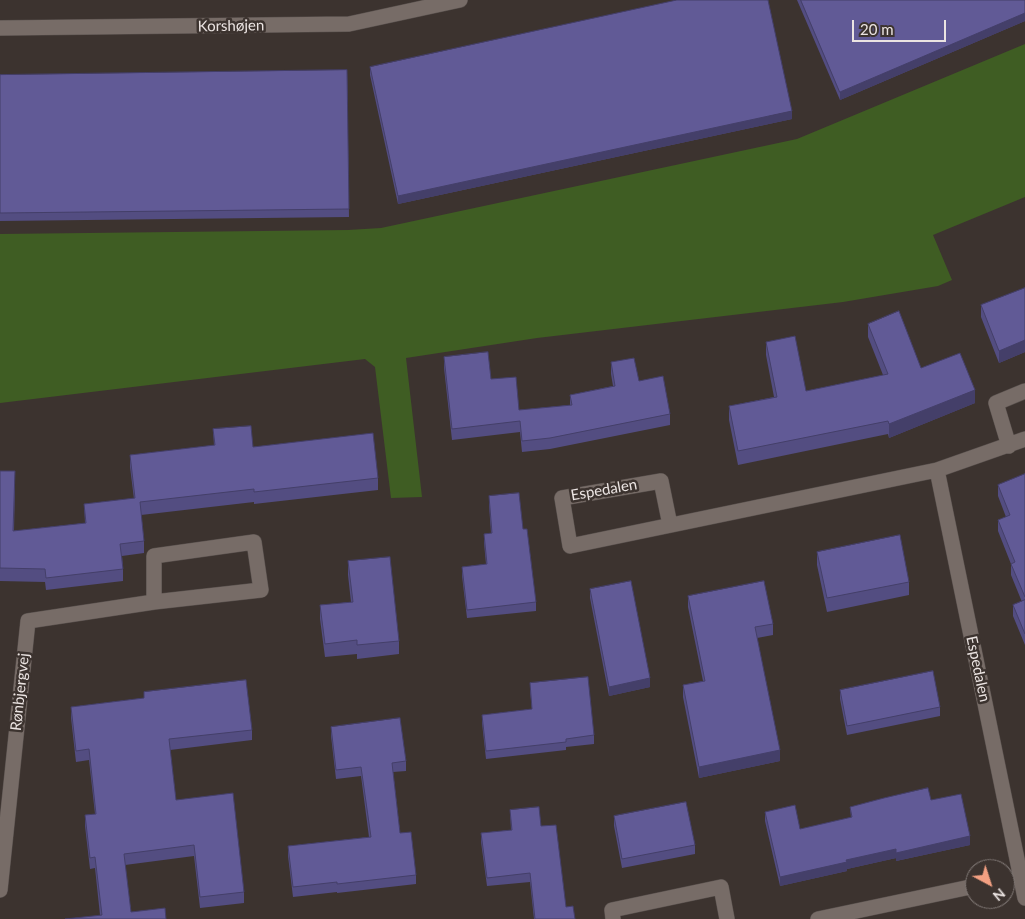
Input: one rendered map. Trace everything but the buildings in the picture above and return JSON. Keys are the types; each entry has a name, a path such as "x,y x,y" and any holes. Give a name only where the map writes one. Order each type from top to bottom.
{"street":[{"name":"Korshøjen","path":"0,28 350,24 460,0"},
{"path":"1009,446 996,403 1025,391"},
{"name":"Espedalen","path":"670,526 661,480 562,498 570,546 670,526 937,470 1025,440"},
{"name":"Espedalen","path":"937,470 1022,866 1025,898"},
{"name":"Rønbjergvej","path":"0,890 28,621 154,602 261,590 254,542 154,556 154,602"},
{"path":"613,919 612,910 721,887 727,919"},
{"path":"818,919 965,888"}],"green space":[{"path":"1025,44 1025,197 933,235 952,280 938,286 843,302 537,338 406,358 422,497 391,498 375,367 365,359 0,403 0,234 381,228 797,139"}]}
